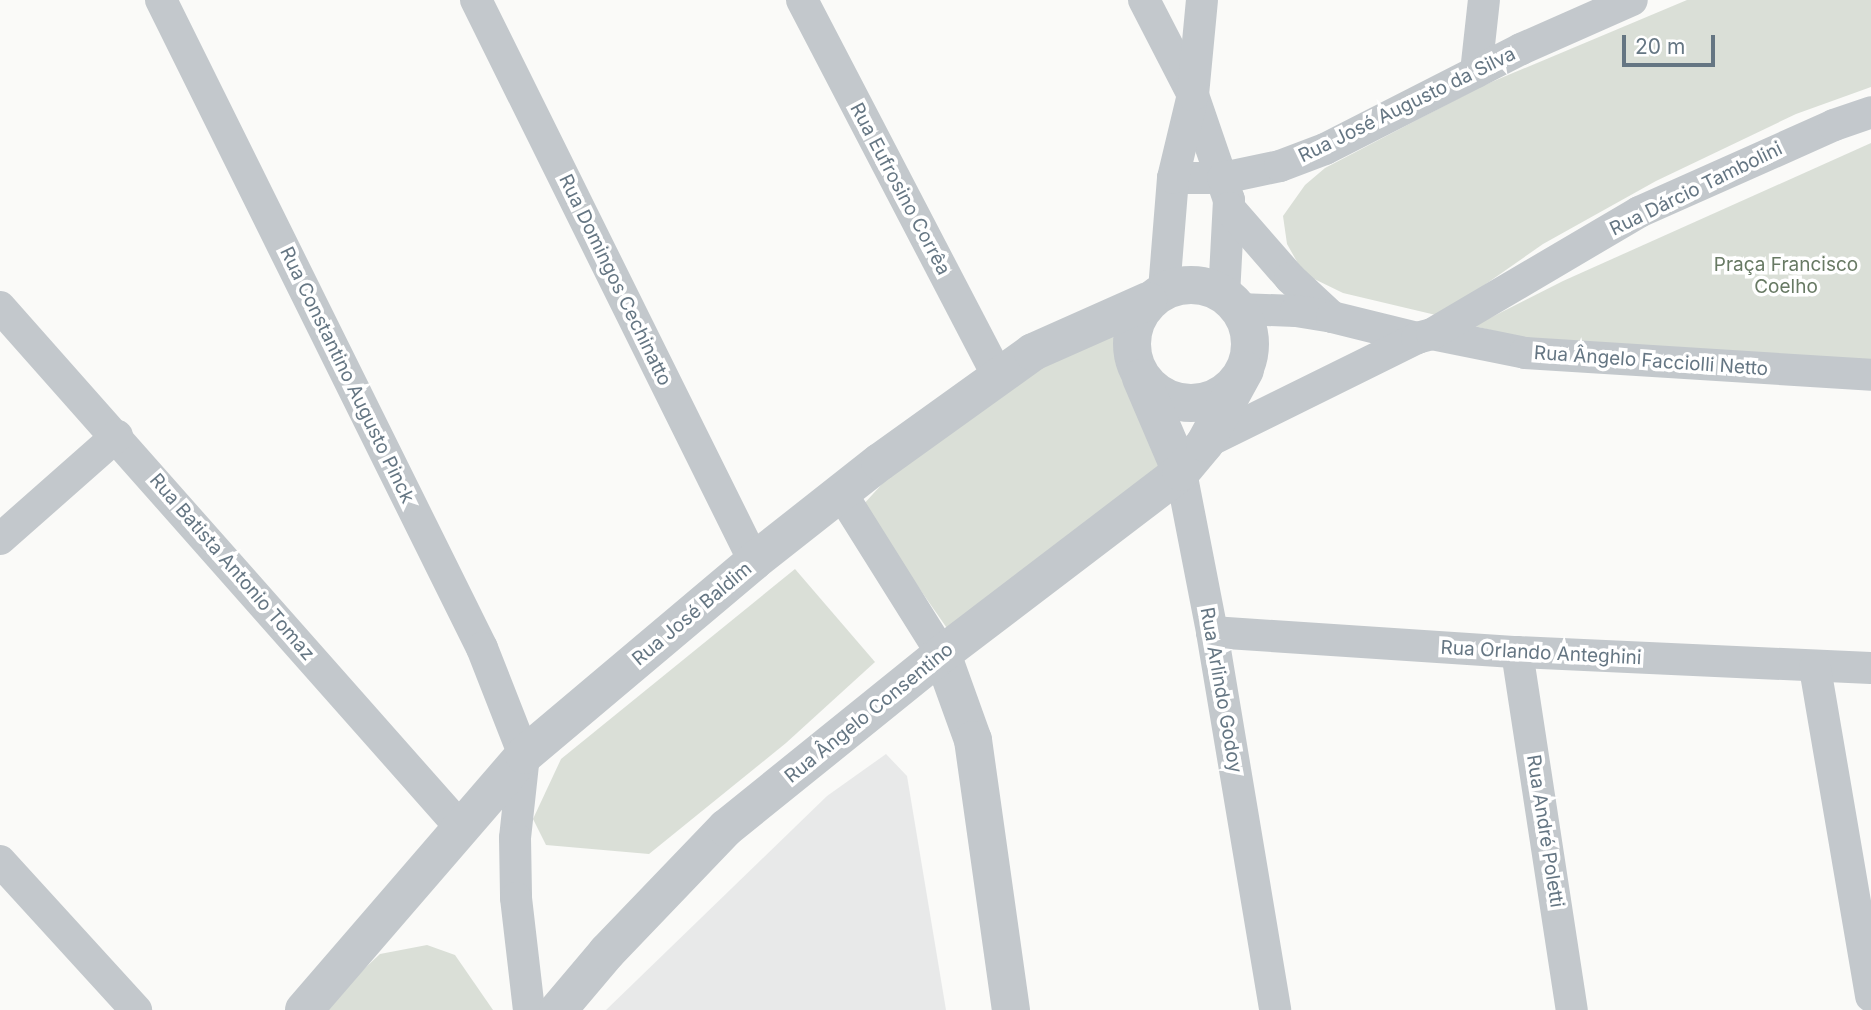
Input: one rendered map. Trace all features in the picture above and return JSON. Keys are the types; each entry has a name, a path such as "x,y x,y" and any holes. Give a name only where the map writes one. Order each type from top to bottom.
{"street":[{"name":"Rua Constantino Augusto Pinck","path":"161,0 482,648 524,755"},
{"name":"Rua Domingos Cechinatto","path":"475,0 754,561"},
{"name":"Rua Eufrosino Corrêa","path":"802,0 998,377"},
{"path":"1144,0 1194,95 1223,177 1229,208 1232,302 1250,338 1245,370 1233,387 1216,398 1196,404 1175,401 1156,393 1141,378 1133,359 1131,338 1136,318 1156,296 1194,284 1232,302 1332,317 1424,336"},
{"path":"1156,296 1174,178 1194,95 1202,0"},
{"path":"1476,72 1484,0"},
{"name":"Rua José Augusto da Silva","path":"1174,178 1223,177 1280,166 1325,149 1476,72 1632,0"},
{"name":"Rua Dárcio Tambolini","path":"1424,336 1639,212 1834,125 1871,113"},
{"path":"1229,208 1267,252 1332,317"},
{"name":"Rua José Baldim","path":"304,1010 524,755 754,561 841,493 1033,352 1156,296"},
{"name":"Rua Batista Antonio Tomaz","path":"0,307 117,436 462,830"},
{"name":"Rua Ângelo Facciolli Netto","path":"1424,336 1524,353 1871,375"},
{"name":"Rua Ângelo Consentino","path":"1205,443 1424,336"},
{"name":"Rua Ângelo Consentino","path":"558,1010 607,952 726,828 942,654 1181,472 1205,443 1245,370"},
{"name":"Rua Arlindo Godoy","path":"1141,378 1181,472 1212,632 1275,1010"},
{"path":"0,539 117,436"},
{"path":"841,493 927,626 942,654 973,740 1012,1010"},
{"name":"Rua Orlando Anteghini","path":"1212,632 1517,652 1815,668 1871,668"},
{"name":"Rua André Poletti","path":"1517,652 1572,1010"},
{"path":"1815,668 1871,996"},
{"path":"524,755 515,838 516,898 529,1010"},
{"path":"0,861 136,1010"}],"shaded area":[{"path":"886,754 907,776 946,1010 606,1010 827,796"}],"green space":[{"path":"1687,0 1871,0 1871,87 1796,114 1656,181 1543,244 1440,316 1343,293 1304,274 1287,244 1283,216 1305,185 1325,168 1482,86"},
{"name":"Praça Francisco Coelho","path":"1871,143 1871,368 1544,343 1474,326 1563,281"},
{"path":"1110,332 1123,352 1127,368 1174,467 951,634 862,506 893,472 1046,363"},
{"path":"795,569 875,662 786,743 649,854 546,845 533,819 561,759"},
{"path":"427,945 455,955 493,1010 320,1010 380,954"}]}
